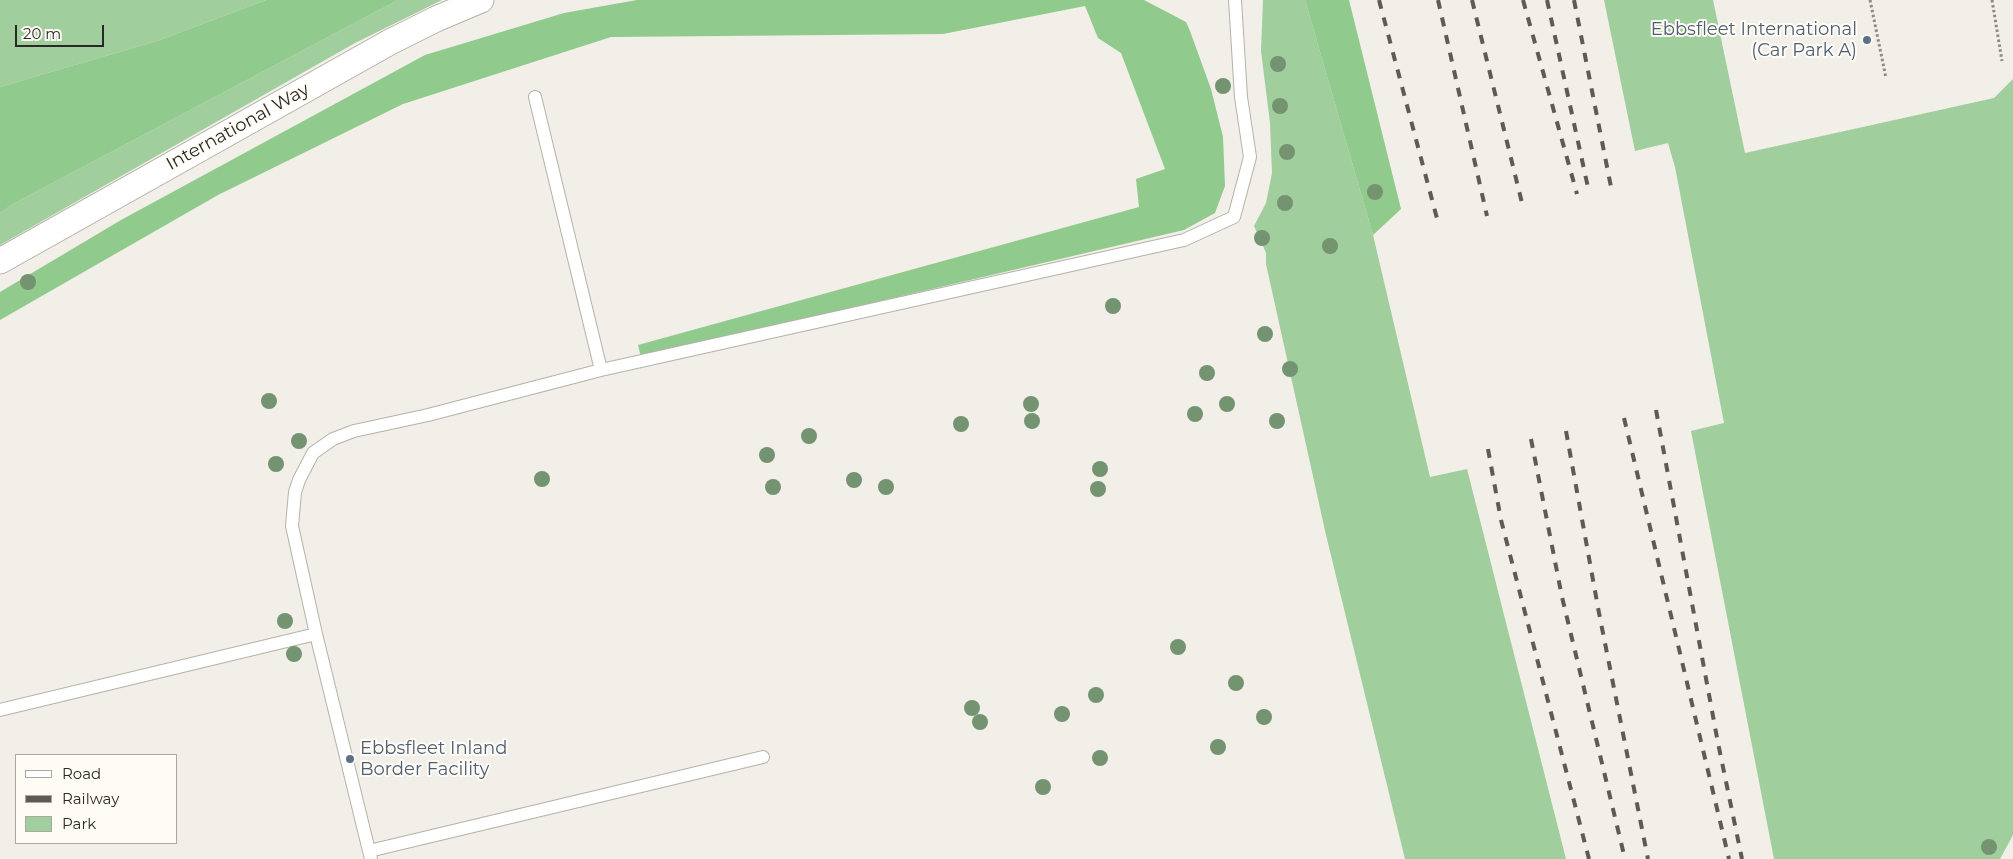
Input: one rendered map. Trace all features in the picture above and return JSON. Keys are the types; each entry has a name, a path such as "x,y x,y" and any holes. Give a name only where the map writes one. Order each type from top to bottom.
{"street":[{"name":"International Way","path":"0,262 390,42 481,0"}],"lane":[{"path":"763,757 370,855 316,634 294,533 293,500 299,480 311,457 318,449 333,439 354,431 428,415 601,370 1184,240 1234,217 1250,156 1241,97 1235,0"},
{"path":"535,97 601,370"},
{"path":"0,710 316,634"}],"path":[{"path":"1870,0 1886,78"},
{"path":"1992,0 2002,61"}],"green space":[{"path":"0,0 266,0 160,40 0,87"},
{"path":"266,0 398,0 13,204 0,213 0,87 160,40"},
{"path":"398,0 442,0 355,43 0,245 0,213 13,204"},
{"path":"637,0 1144,0 1186,22 1190,31 1211,89 1223,137 1225,186 1215,213 1184,230 641,357 638,345 1139,207 1136,179 1165,169 1121,53 1098,38 1085,6 943,34 611,37 403,104 218,195 0,320 0,292 121,220 425,55 564,13"},
{"path":"1263,0 1305,0 1373,235 1430,477 1467,469 1566,859 1405,859 1326,535 1266,264 1266,253 1254,226 1266,203 1272,173 1270,123 1261,51"},
{"path":"1305,0 1349,0 1401,209 1373,235"},
{"path":"1604,0 1713,0 1745,153 1994,98 2013,79 2013,835 2000,859 1774,859 1691,431 1724,423 1675,167 1668,143 1635,151"}],"railway":[{"path":"1379,0 1439,226"},
{"path":"1438,0 1487,216"},
{"path":"1472,0 1523,207"},
{"path":"1523,0 1577,194"},
{"path":"1547,0 1589,192"},
{"path":"1574,0 1611,187"},
{"path":"1656,410 1718,743 1742,859"},
{"path":"1624,418 1729,859"},
{"path":"1566,431 1599,613 1648,859"},
{"path":"1531,439 1562,597 1625,859"},
{"path":"1488,449 1501,520 1589,859"}],"place":[{"name":"Ebbsfleet International (Car Park A)","path":"1867,40"},
{"name":"Ebbsfleet Inland Border Facility","path":"350,759"}]}
